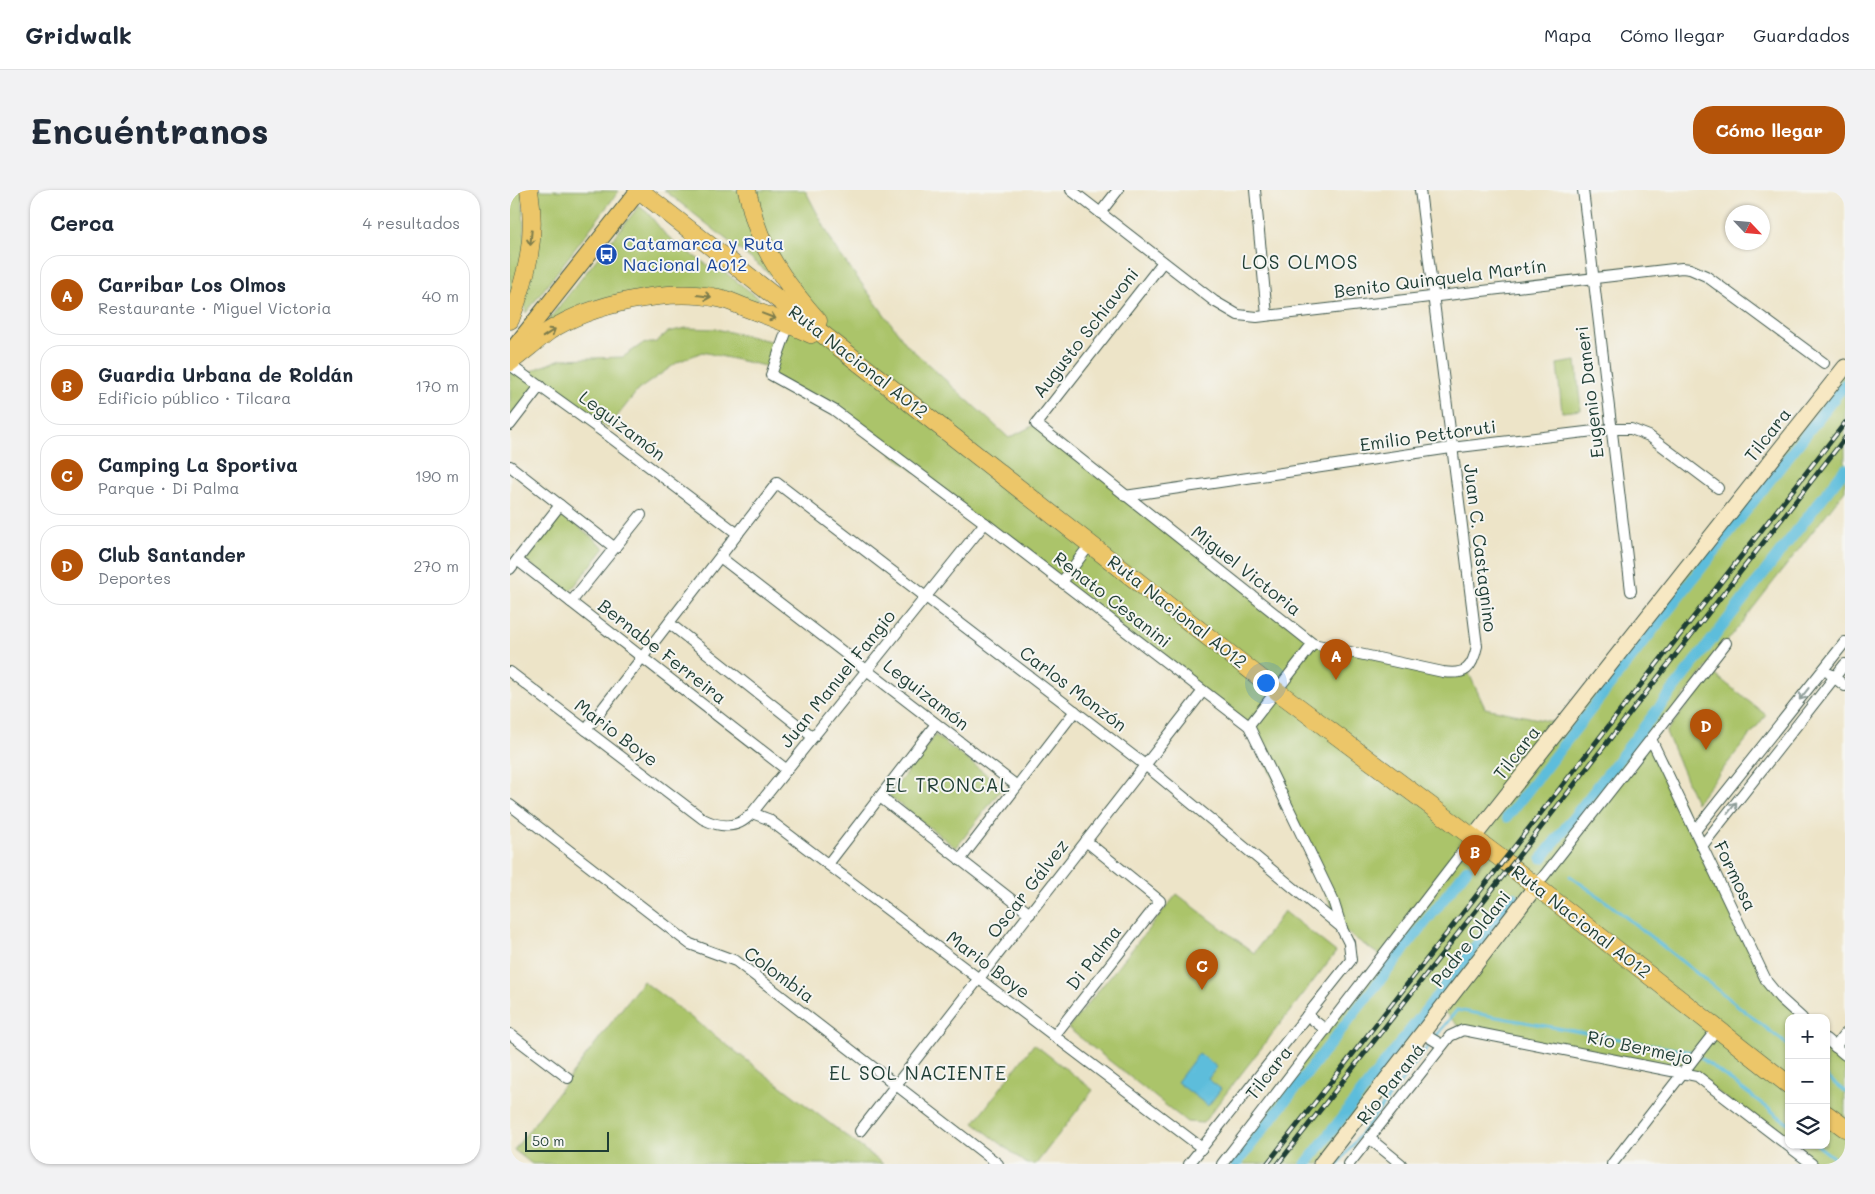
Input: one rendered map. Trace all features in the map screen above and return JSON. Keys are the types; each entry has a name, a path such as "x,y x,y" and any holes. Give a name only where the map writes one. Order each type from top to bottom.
{"highway":[{"path":"510,320 520,296 530,254 533,215 529,190"},
{"name":"Ruta Nacional A012","path":"639,190 793,310"},
{"path":"747,190 756,224 766,248 779,271 793,310 838,347"},
{"path":"510,363 550,331 586,314 625,301 665,295 690,294 793,310 838,347"},
{"name":"Ruta Nacional A012","path":"838,347 1091,543 1277,691 1536,886 1785,1082"},
{"path":"1830,1117 1845,1128"}],"main road":[{"path":"510,353 639,190"},
{"name":"Tilcara","path":"1473,838 1845,367"},
{"name":"Padre Oldani","path":"1321,1164 1536,886"}],"street":[{"name":"Benito Quinquela Martín","path":"1071,190 1162,262 1229,311 1248,317 1674,268 1690,269 1706,276 1824,363"},
{"path":"1100,213 1118,190"},
{"path":"1255,190 1267,315"},
{"name":"Juan C. Castagnino","path":"1420,190 1477,646 1474,659 1467,669"},
{"name":"Eugenio Daneri","path":"1583,190 1631,591"},
{"name":"Augusto Schiavoni","path":"1036,424 1162,262"},
{"name":"Renato Cesanini","path":"793,310 771,375 834,410 985,523 1249,726 1333,900 1342,929 1349,943 1351,960 1307,1015"},
{"name":"Leguizamón","path":"510,363 610,436 738,534"},
{"path":"510,425 540,386"},
{"name":"Miguel Victoria","path":"1036,424 1313,644 1443,672 1456,674 1467,669"},
{"name":"Emilio Pettoruti","path":"1125,496 1452,448 1611,429 1631,429 1649,436 1718,488"},
{"path":"510,466 615,548"},
{"name":"Carlos Monzón","path":"738,534 777,483 1145,765 1342,929"},
{"path":"513,564 560,505"},
{"path":"571,602 642,514"},
{"name":"Juan Manuel Fangio","path":"702,819 712,824 736,825 752,813 985,523"},
{"path":"586,730 738,534"},
{"path":"1062,582 1091,543"},
{"name":"Leguizamón","path":"720,557 1017,786"},
{"name":"Bernabe Ferreira","path":"513,564 571,602 787,770"},
{"path":"669,623 813,737"},
{"path":"1695,831 1845,642"},
{"name":"Padre Oldani","path":"1536,886 1726,643"},
{"path":"1249,726 1313,644"},
{"path":"1702,846 1844,667 1832,659"},
{"path":"1823,669 1845,686"},
{"name":"Mario Boye","path":"510,672 702,819"},
{"name":"Oscar Gálvez","path":"860,1131 1203,691"},
{"path":"960,860 1076,711"},
{"path":"828,864 936,724"},
{"name":"Formosa","path":"1651,739 1767,982 1780,998 1798,1014"},
{"path":"880,797 1030,914"},
{"name":"Colombia","path":"510,804 690,944 736,961 998,1164"},
{"name":"Mario Boye","path":"752,813 768,819 1202,1148"},
{"name":"Tilcara","path":"1222,1164 1473,838"},
{"name":"Di Palma","path":"1054,1036 1160,901 1086,841"},
{"path":"1189,1164 1307,1015 1326,1030"},
{"path":"1612,1164 1717,1029"},
{"name":"Río Bermejo","path":"1463,1030 1697,1076 1812,1164"},
{"name":"Río Paraná","path":"1349,1164 1442,1045 1450,1036 1463,1030"},
{"path":"1422,1033 1442,1045"},
{"path":"510,1034 568,1078"},
{"path":"1830,1042 1842,1051 1845,1034"},
{"path":"1369,1138 1401,1164"}],"green space":[{"path":"510,190 522,190 525,246 510,305"},
{"path":"533,190 619,191 526,313 524,305"},
{"path":"664,190 742,190 775,274 770,274"},
{"path":"747,190 805,190 836,249 907,345 1009,438 1036,424 1313,644 1443,672 1467,669 1485,708 1563,724 1845,367 1845,490 1651,739 1767,982 1798,1014 1785,1014 1785,1143 1697,1076 1463,1030 1441,1009 1321,1164 1222,1164 1382,957 1342,929 1249,726 834,410 771,375 793,311"},
{"path":"639,206 648,213 664,233 683,249 712,268 723,271 760,299 753,302 713,292 545,324"},
{"path":"686,328 716,329 775,342 769,367 702,352 678,362 638,390 608,428 534,376 531,371 561,359 623,357 642,344 656,342 668,332"},
{"path":"1576,361 1581,410 1562,412 1557,364"},
{"path":"510,365 540,386 510,425"},
{"path":"561,512 605,548 568,594 524,559"},
{"path":"1713,673 1766,715 1696,803 1666,732"},
{"path":"935,735 1003,787 956,848 889,796"},
{"path":"1177,894 1254,953 1284,911 1336,952 1203,1123 1187,1122 1068,1028"},
{"path":"643,981 883,1164 532,1164 514,1150"},
{"path":"1830,1042 1845,1055 1845,1164 1812,1164 1792,1149 1830,1149"},
{"path":"1034,1044 1093,1090 1036,1164 1027,1164 974,1123"}],"water":[{"path":"1199,1053 1217,1067 1208,1079 1221,1089 1208,1106 1177,1082"}],"waterway":[{"path":"1507,817 1845,384"},
{"path":"1542,858 1845,469"},
{"path":"1236,1164 1467,869"},
{"path":"1570,876 1608,903 1785,1043"},
{"path":"1306,1164 1514,897"},
{"path":"1436,1036 1457,1010 1692,1052"},
{"path":"1338,1164 1430,1044"},
{"path":"1701,1058 1785,1121"},
{"path":"1830,1079 1845,1092"},
{"path":"1822,1149 1842,1164"}],"railway":[{"path":"1267,1164 1845,423"},
{"path":"1278,1164 1845,438"}],"place":[{"name":"Catamarca y Ruta Nacional A012","path":"607,254"},
{"name":"Carribar Los Olmos","path":"1336,680"},
{"name":"Club Santander","path":"1706,750"},
{"name":"Guardia Urbana de Roldán","path":"1475,876"},
{"name":"Camping La Sportiva","path":"1202,990"}],"district":[{"name":"LOS OLMOS","path":"1300,262"},
{"name":"EL TRONCAL","path":"948,785"},
{"name":"EL SOL NACIENTE","path":"918,1073"}]}
